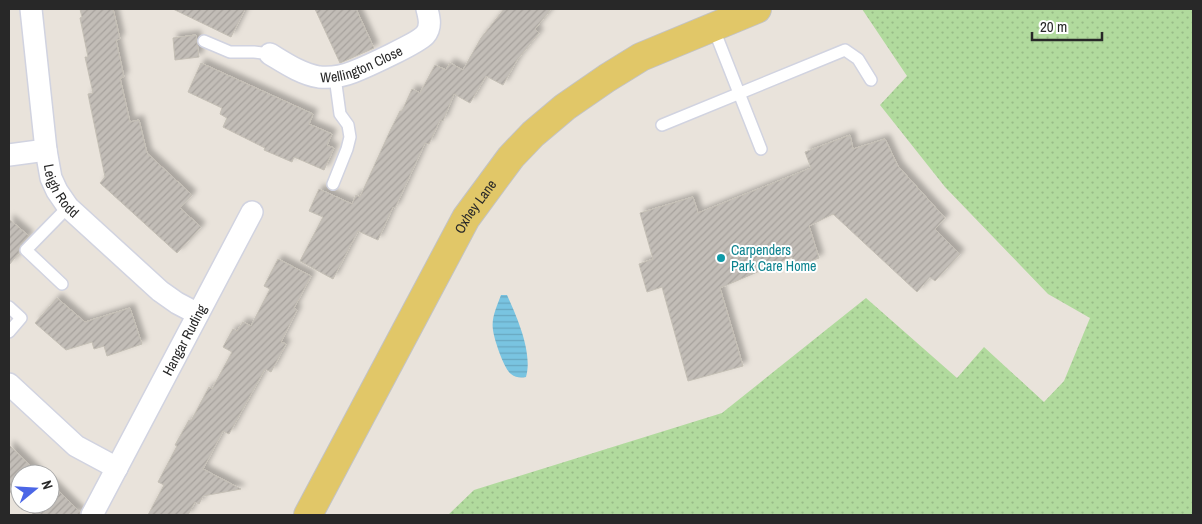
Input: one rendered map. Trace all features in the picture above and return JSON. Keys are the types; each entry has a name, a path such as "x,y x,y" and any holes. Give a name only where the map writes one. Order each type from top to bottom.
{"main road":[{"name":"Oxhey Lane","path":"308,515 466,218 511,157 533,134 565,107 607,78 641,57 733,16"}],"street":[{"name":"Leigh Rodd","path":"31,9 46,150 51,178 57,191 68,207 160,291 198,314"},
{"name":"Wellington Close","path":"270,54 300,71 318,77 335,77 353,72 416,42 426,34 430,18 427,9"},
{"path":"9,155 46,150"},
{"name":"Hangar Ruding","path":"92,515 252,212"},
{"path":"9,384 76,446 117,468"}],"lane":[{"path":"733,16 740,94 761,149"},
{"path":"204,41 230,52 270,54"},
{"path":"662,125 845,50 858,59 872,80"},
{"path":"333,184 350,137 348,125 340,114 335,77"},
{"path":"62,284 26,250 68,207"},
{"path":"9,308 21,318 9,332"}],"green space":[{"path":"862,9 1193,9 1193,515 448,515 474,490 722,413 866,298 957,378 984,347 1044,402 1064,381 1090,318 1048,294 945,187 880,105 907,76"}],"water":[{"path":"501,295 507,295 523,335 528,367 526,377 517,377 508,371 495,340 493,321"}],"building":[{"path":"80,9 113,9 120,39 116,40 124,77 120,78 130,122 139,120 147,153 192,195 180,208 201,227 177,253 100,183 105,177 88,94 93,93 85,57 88,57"},
{"path":"173,9 245,9 231,37"},
{"path":"315,9 356,9 374,48 340,63"},
{"path":"504,9 551,9 535,29 539,33 517,60 503,85 486,76 470,103 454,94 443,121 440,120 429,144 425,143 378,240 358,231 333,279 300,261 323,217 309,211 319,189 352,204 356,195 360,197 390,131 412,89 420,93 435,65 446,70 450,63 463,70 481,38"},
{"path":"196,35 199,57 175,60 173,38"},
{"path":"201,63 313,114 309,124 332,134 327,145 334,148 324,170 294,157 292,162 264,150 265,148 223,127 227,118 220,114 222,108 188,92"},
{"name":"Carpenders Park Care Home","path":"850,135 853,149 885,139 898,166 945,218 935,229 960,254 935,281 930,277 917,292 833,214 809,226 819,258 795,267 792,257 720,288 743,366 688,381 662,287 647,292 639,264 653,259 640,213 693,197 698,213 811,168 805,152"},
{"path":"9,219 29,236 20,245 19,253 9,265"},
{"path":"278,259 311,276 294,308 297,310 281,342 286,344 271,372 265,369 229,434 223,431 203,469 241,489 203,496 199,504 195,502 188,515 148,515 164,485 158,482 177,446 175,445 189,420 191,421 209,387 212,389 232,352 223,347 233,329 237,331 243,322 251,326 270,289 264,286"},
{"path":"57,298 85,322 130,308 142,344 107,356 104,346 94,349 92,342 66,350 35,323"},
{"path":"9,445 29,464 10,464 9,491"},
{"path":"60,492 80,512 80,515 34,515 60,514"}],"place":[{"name":"Carpenders Park Care Home","path":"721,258"}]}
